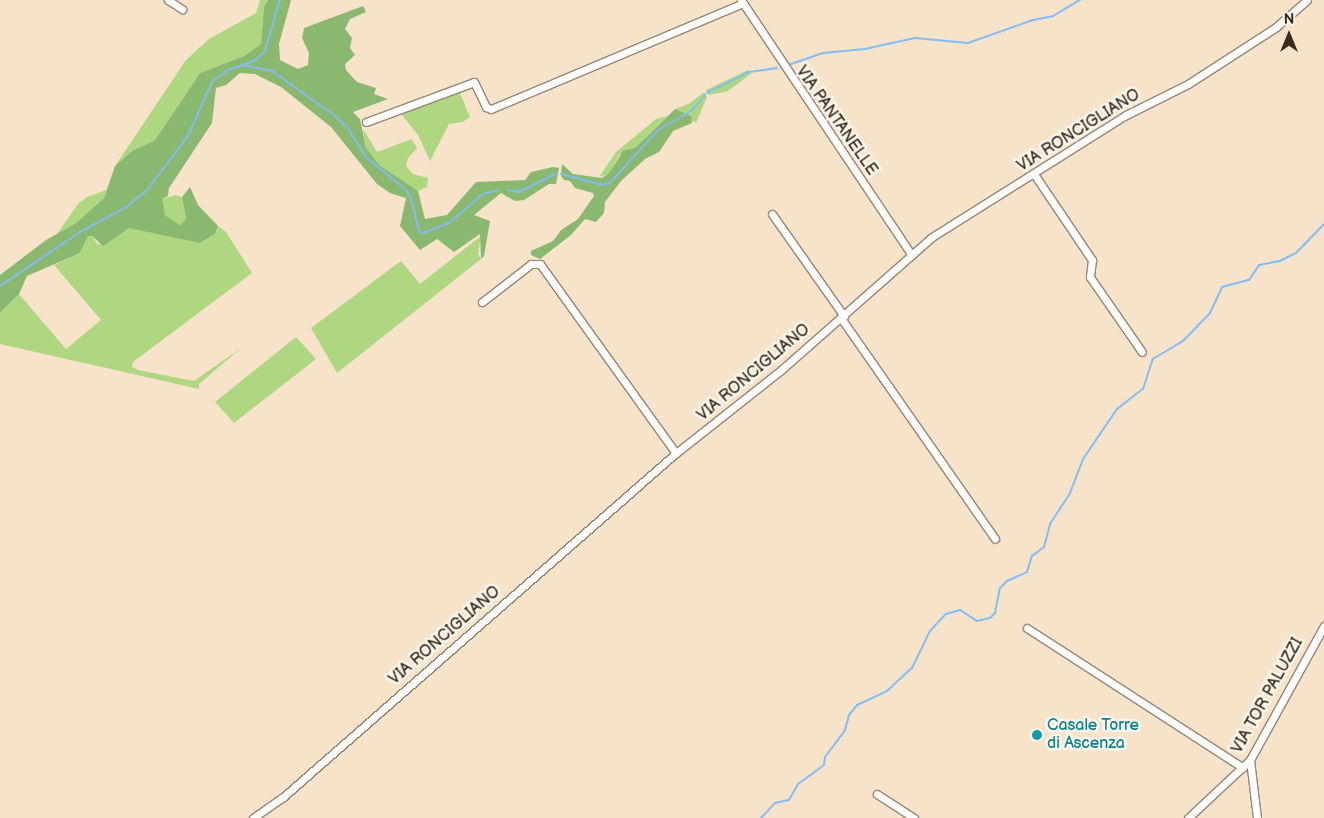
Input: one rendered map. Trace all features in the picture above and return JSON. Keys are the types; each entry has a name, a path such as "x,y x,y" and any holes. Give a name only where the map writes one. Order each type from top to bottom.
{"street":[{"path":"168,0 182,9"},
{"name":"VIA RONCIGLIANO","path":"253,818 282,798 676,453 730,413 944,229 1126,115 1188,84 1253,43 1290,17 1307,0"},
{"path":"366,122 474,82 486,106 491,109 742,2"},
{"name":"VIA PANTANELLE","path":"742,2 912,255"},
{"path":"1034,174 1091,259 1090,276 1142,352"},
{"path":"772,214 995,539"},
{"path":"482,302 532,264 540,264 676,453"},
{"name":"VIA TOR PALUZZI","path":"1188,818 1250,760 1324,626"},
{"path":"1027,628 1243,768"},
{"path":"1250,760 1257,818"},
{"path":"877,794 914,818"}],"green space":[{"path":"260,0 268,0 264,7 261,44 244,56 200,73 155,140 132,151 115,166 186,60 209,39 256,13"},
{"path":"268,0 291,0 279,44 280,60 298,69 308,65 309,53 302,38 304,28 363,6 366,12 350,19 345,29 352,38 350,48 355,55 345,64 346,70 357,82 376,88 374,94 388,99 353,112 360,119 366,148 379,165 418,191 425,219 447,215 476,182 525,180 531,172 553,167 559,168 556,184 549,184 524,200 515,201 501,193 474,215 490,221 484,256 481,259 480,234 454,252 437,239 420,250 400,226 406,198 390,193 377,184 331,127 281,87 255,74 240,73 226,85 216,88 212,123 169,188 168,196 162,199 165,215 180,225 186,219 182,197 190,187 198,205 218,226 215,234 200,243 129,228 103,246 92,236 88,236 80,253 27,276 19,294 0,313 0,275 46,240 76,223 104,198 115,166 132,151 155,140 200,73 244,56 261,44 264,7"},
{"path":"748,70 752,73 728,91 709,95 706,90"},
{"path":"459,91 470,117 463,122 449,124 430,161 418,135 401,114"},
{"path":"704,92 707,97 696,123 675,109 690,103"},
{"path":"675,109 691,116 692,123 673,131 659,152 645,159 621,181 605,202 604,213 596,222 585,219 571,235 540,259 531,255 531,251 553,241 561,230 578,219 594,196 593,193 575,188 570,181 564,180 561,176 562,164 573,174 602,178 609,173 623,151 635,148"},
{"path":"667,116 635,148 619,155 609,174 599,177 616,152 656,119"},
{"path":"363,129 377,152 412,139 417,148 408,158 406,166 413,174 428,178 427,187 418,191 379,166 366,148"},
{"path":"106,190 104,198 76,223 57,234 78,204 87,197"},
{"path":"176,195 182,197 186,219 180,225 165,215 162,206 162,199"},
{"path":"218,226 226,232 252,273 133,362 132,367 138,370 194,381 241,348 199,384 199,389 0,344 0,313 19,294 66,349 101,320 54,265 80,253 88,236 92,236 98,245 129,228 137,227 200,243 215,234"},
{"path":"481,236 478,254 481,259 337,373 311,328 401,261 420,284"},
{"path":"296,337 316,359 234,423 215,402"}],"waterway":[{"path":"0,286 80,232 125,208 147,190 188,136 212,82 226,71 254,61 265,51 280,0"},
{"path":"788,65 823,53 865,49 915,38 968,43 1033,20 1053,16 1080,0"},
{"path":"243,65 272,71 334,115 347,127 366,157 405,189 411,198 419,231 423,233 449,223 483,194 499,190"},
{"path":"707,93 749,72 777,68"},
{"path":"561,174 603,185 610,183 658,130 691,111 705,95"},
{"path":"508,190 519,192 557,173"},
{"path":"761,818 775,803 789,800 798,784 824,765 825,757 845,730 849,715 857,705 887,691 912,668 930,631 946,614 960,610 977,621 990,618 995,613 1000,588 1007,581 1027,572 1032,556 1044,547 1050,524 1070,493 1083,459 1117,409 1143,389 1153,359 1183,341 1210,313 1222,287 1249,280 1259,265 1280,261 1296,253 1324,224"}],"place":[{"name":"Casale Torre di Ascenza","path":"1037,735"}]}
